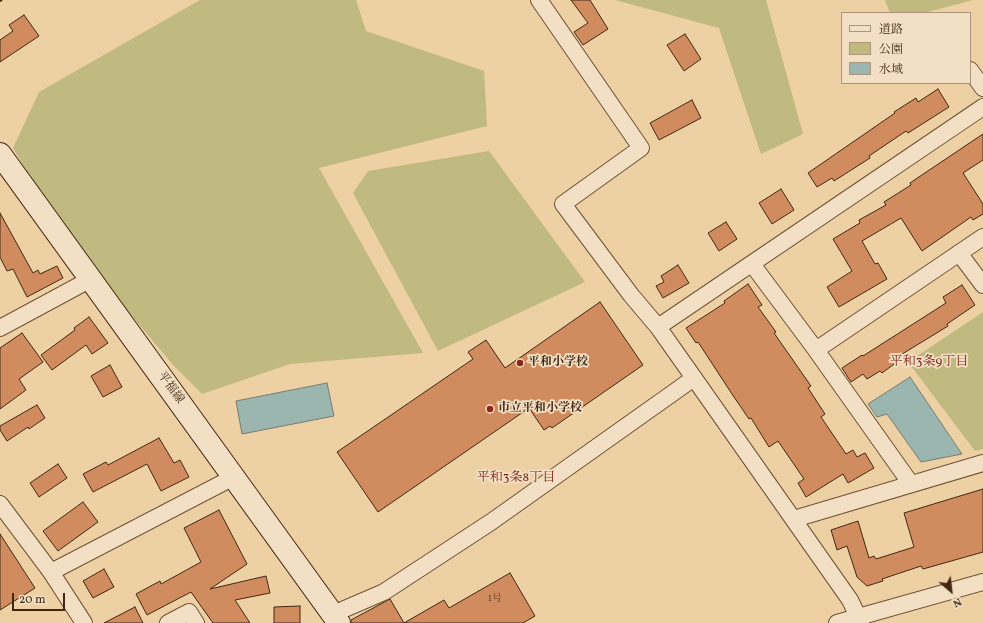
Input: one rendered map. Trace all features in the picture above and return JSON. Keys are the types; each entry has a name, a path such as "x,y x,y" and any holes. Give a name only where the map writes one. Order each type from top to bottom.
{"street":[{"path":"539,0 641,148 563,204 631,295 658,327 794,518 850,600 860,620"},
{"path":"971,71 983,88"},
{"path":"658,327 983,107"},
{"name":"平福線","path":"0,154 336,618"},
{"path":"816,350 983,237"},
{"path":"959,253 983,285"},
{"path":"752,264 816,350 911,484"},
{"path":"0,328 91,279"},
{"path":"336,618 384,592 491,522 694,378"},
{"path":"794,518 983,463"},
{"path":"51,572 234,477"},
{"path":"0,504 51,572 84,623"},
{"path":"837,623 860,620 980,588"},
{"path":"168,623 189,612 196,623"}],"green space":[{"path":"200,0 356,0 366,31 484,71 487,126 319,168 423,353 290,364 202,394 174,366 96,271 27,172 13,148 39,92"},
{"path":"615,0 766,0 803,134 761,154 719,28"},
{"path":"885,0 973,0 928,12 890,12"},
{"path":"489,151 585,282 438,351 353,193 368,171"},
{"path":"983,312 983,449 975,451 908,362"}],"water":[{"path":"910,377 962,454 921,462 887,414 877,417 868,404"},
{"path":"327,383 334,416 242,434 236,401"}],"building":[{"path":"571,0 590,0 608,29 583,45 574,32 588,23"},
{"path":"24,15 39,36 0,62 0,40 13,31 9,25"},
{"path":"685,34 701,59 684,71 667,45"},
{"path":"938,89 949,107 908,133 906,131 869,156 870,158 834,181 832,178 817,187 808,173 895,113 894,112 916,98 918,102"},
{"path":"692,100 701,118 659,140 650,123"},
{"path":"983,134 983,160 963,173 983,204 983,214 973,220 971,217 922,251 901,218 862,241 875,264 878,263 887,279 839,307 827,287 852,271 833,239 860,223 859,220 886,205 884,202 911,185 910,183"},
{"path":"781,189 794,210 772,224 759,203"},
{"path":"0,213 33,273 38,270 40,274 57,266 63,278 27,297 13,269 7,271 0,257"},
{"path":"726,222 737,239 719,251 708,233"},
{"path":"678,265 689,283 663,298 656,286 664,282 661,276"},
{"path":"748,284 762,305 758,307 776,332 774,333 811,386 808,388 825,414 821,417 846,454 853,450 857,457 865,453 874,468 848,483 843,474 806,497 798,483 804,479 778,441 769,447 751,418 749,419 698,342 696,343 686,328 725,303 724,301"},
{"path":"962,285 975,305 947,324 948,326 899,356 901,359 882,373 880,371 867,379 863,374 851,382 842,368 946,303 943,297"},
{"name":"市立平和小学校","path":"600,302 643,365 552,428 550,426 544,430 529,408 378,512 337,452 473,359 468,352 486,340 505,368"},
{"path":"89,317 108,343 92,354 86,345 52,370 41,355 75,330 74,328"},
{"path":"22,333 43,362 19,379 26,390 0,409 0,348"},
{"path":"110,365 122,387 103,397 91,376"},
{"path":"37,405 45,418 7,441 0,430 0,426"},
{"path":"159,438 174,463 180,460 189,477 161,491 147,464 93,492 83,474 106,462 108,465"},
{"path":"58,464 67,478 39,497 30,483"},
{"path":"983,489 983,552 923,569 921,566 882,579 883,581 867,586 857,577 847,546 837,550 831,530 858,521 869,558 874,556 876,559 914,547 904,513"},
{"path":"83,502 98,522 58,551 43,531"},
{"path":"219,510 247,564 210,589 266,576 270,593 235,600 250,623 213,623 191,592 147,615 136,594 160,581 161,584 201,562 184,528"},
{"path":"0,534 35,588 0,610"},
{"path":"104,569 114,587 93,598 83,581"},
{"path":"510,573 535,616 523,623 404,623 444,600 449,608"},
{"path":"390,599 404,623 351,623 351,620"},
{"path":"300,606 300,623 274,623 274,607"},
{"path":"135,607 143,623 104,623"}],"place":[{"name":"平和小学校","path":"520,363"},
{"name":"市立平和小学校","path":"490,409"}],"district":[{"name":"平和3条9丁目","path":"929,363"},
{"name":"平和3条8丁目","path":"516,479"}]}
